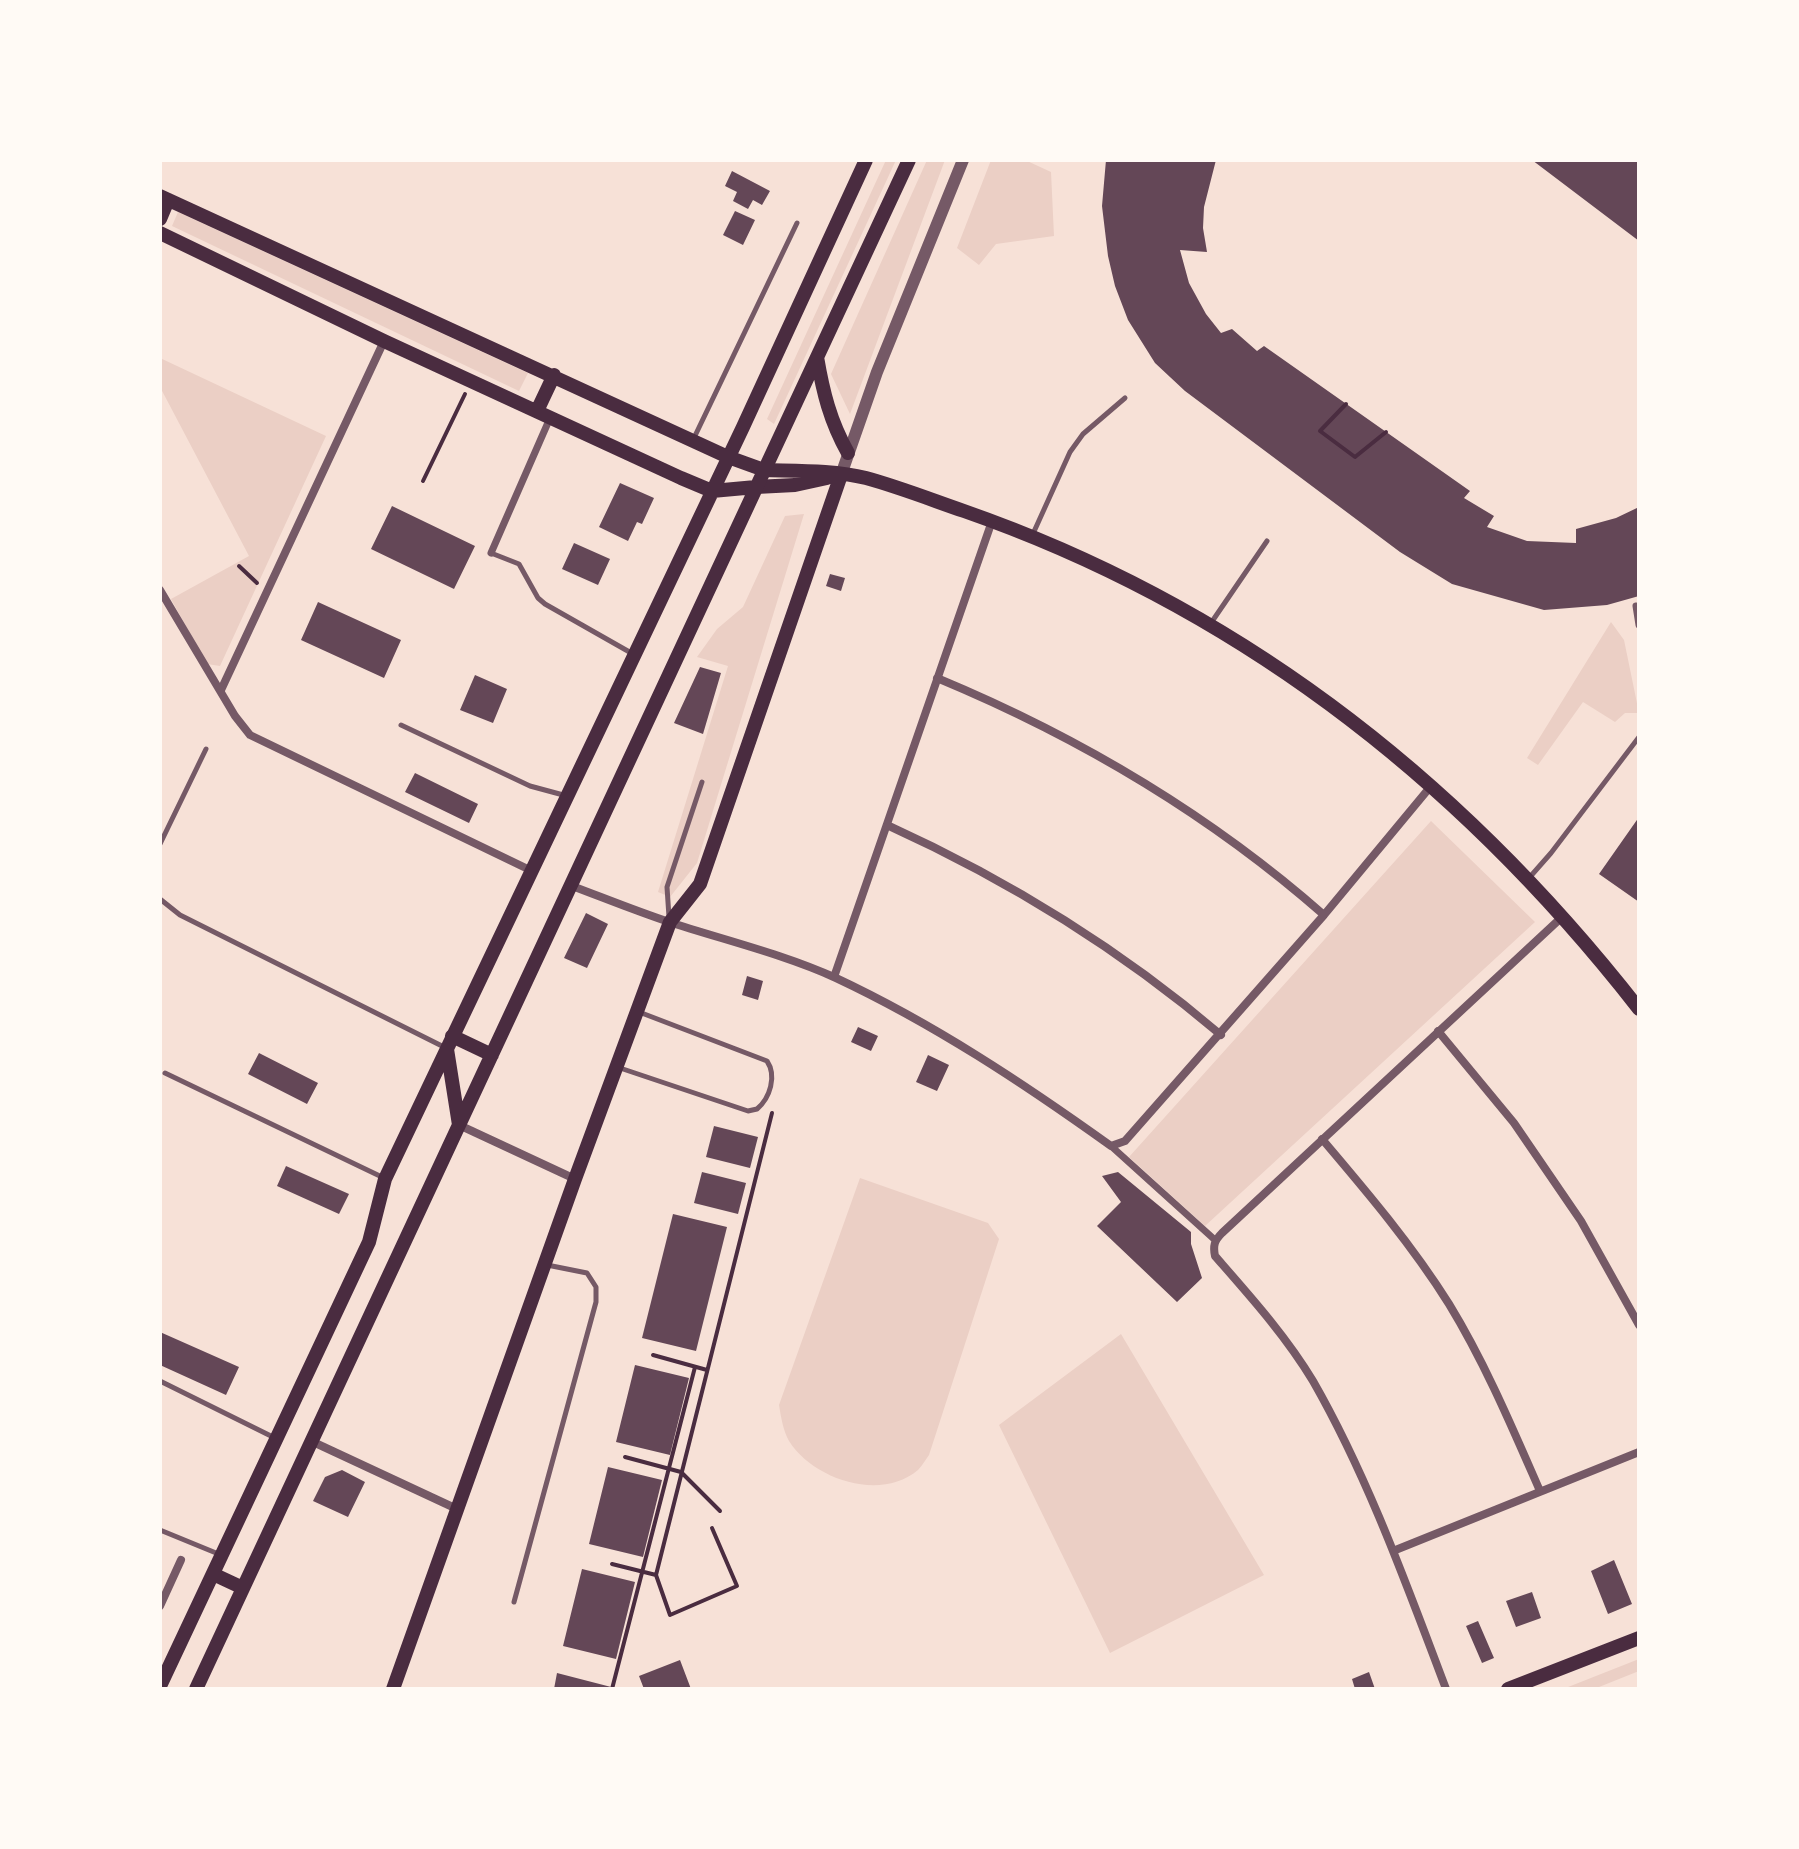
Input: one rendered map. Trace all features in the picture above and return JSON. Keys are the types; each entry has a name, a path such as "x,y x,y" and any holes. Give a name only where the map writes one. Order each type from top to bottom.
{"main road":[{"path":"160,1686 369,1242 385,1179 866,160"},
{"path":"196,1689 909,160"},
{"path":"160,219 164,198 728,457 764,470 865,478 992,521 1108,570 1210,624 1298,680 1432,785 1528,878 1639,1009"},
{"path":"160,233 384,341 712,491 795,485 841,475"},
{"path":"817,356 826,407 848,453"},
{"path":"544,414 554,375"},
{"path":"393,1689 670,922 700,884 841,475"},
{"path":"450,1042 492,1055"},
{"path":"450,1042 459,1125"},
{"path":"213,1574 243,1588"},
{"path":"1508,1689 1639,1638"}],"street":[{"path":"841,475 877,372 963,160"},
{"path":"221,690 384,341"},
{"path":"491,553 544,414"},
{"path":"834,977 992,521"},
{"path":"160,590 235,716 250,735 532,871"},
{"path":"1636,606 1639,625"},
{"path":"937,678 1041,724 1139,778 1233,841 1324,915"},
{"path":"1111,1146 1125,1141 1221,1035 1432,785"},
{"path":"887,825 974,867 1058,915 1139,969 1221,1035"},
{"path":"572,886 834,977 937,1030 1032,1089 1111,1146 1215,1240"},
{"path":"1446,1689 1393,1551 1312,1380 1262,1309 1215,1256 1215,1240 1563,916"},
{"path":"1438,1031 1514,1123 1539,1159 1581,1221 1639,1325"},
{"path":"459,1125 575,1179"},
{"path":"1322,1139 1390,1218 1449,1304 1499,1395 1540,1491"},
{"path":"311,1441 457,1509"},
{"path":"1393,1551 1639,1452"},
{"path":"160,1606 181,1560"}],"lane":[{"path":"692,440 797,223"},
{"path":"1032,537 1070,452 1083,434 1125,398"},
{"path":"1210,624 1267,541"},
{"path":"491,553 519,564 538,598 545,604 634,654"},
{"path":"401,725 530,786 567,796"},
{"path":"1528,878 1551,853 1639,737"},
{"path":"160,844 206,749"},
{"path":"670,922 667,887 702,782"},
{"path":"160,899 180,915 450,1042"},
{"path":"616,1067 748,1111 763,1104 771,1087 772,1070 767,1061 637,1011"},
{"path":"165,1073 385,1179"},
{"path":"514,1602 596,1302 596,1287 587,1273 544,1265"},
{"path":"160,1381 276,1439"},
{"path":"160,1530 222,1555"}],"path":[{"path":"423,481 472,382"},
{"path":"1346,404 1320,431 1355,457 1386,432"},
{"path":"239,566 257,583"},
{"path":"712,1528 737,1586 670,1615 656,1575 773,1106"},
{"path":"653,1355 707,1370"},
{"path":"612,1689 695,1367"},
{"path":"625,1457 681,1472 720,1511"},
{"path":"612,1564 656,1575"}],"shaded area":[{"path":"886,160 896,160 774,424 767,419"},
{"path":"927,160 945,160 850,414 831,374"},
{"path":"991,160 1025,160 1051,172 1054,236 996,244 979,265 957,248"},
{"path":"178,212 528,373 519,391 172,226"},
{"path":"160,358 326,436 220,666 207,664 171,599 249,556 160,387"},
{"path":"804,514 697,863 670,897 658,892 728,666 697,657 717,629 743,607 785,516"},
{"path":"1611,622 1624,640 1639,713 1625,713 1615,722 1583,702 1538,765 1527,758"},
{"path":"1431,821 1535,922 1205,1226 1129,1157"},
{"path":"860,1178 988,1223 999,1239 929,1455 918,1470 903,1480 867,1485 830,1475 800,1454 789,1441 779,1405"},
{"path":"1121,1334 1264,1575 1110,1653 999,1425"},
{"path":"1639,1659 1639,1671 1594,1689 1563,1689"}],"building":[{"path":"1106,160 1216,160 1204,207 1207,252 1180,250 1189,283 1221,333 1232,329 1257,351 1264,346 1470,491 1464,498 1494,516 1487,527 1527,541 1576,543 1576,529 1616,518 1639,507 1639,596 1607,605 1544,610 1452,584 1400,552 1185,391 1155,363 1128,320 1115,286 1102,206"},
{"path":"1532,160 1639,160 1639,241"},
{"path":"732,171 770,191 762,205 753,200 748,209 733,201 737,192 725,186"},
{"path":"735,211 755,220 743,245 723,235"},
{"path":"620,483 654,498 642,524 637,522 628,541 599,527"},
{"path":"392,506 475,546 454,589 371,549"},
{"path":"574,543 610,559 598,585 562,569"},
{"path":"830,574 845,578 841,591 826,586"},
{"path":"318,602 401,640 384,678 301,640"},
{"path":"700,667 721,673 703,734 674,723"},
{"path":"475,675 507,689 493,723 460,710"},
{"path":"415,773 478,804 469,823 405,792"},
{"path":"1639,817 1639,902 1599,874"},
{"path":"586,913 608,924 587,968 564,958"},
{"path":"747,976 763,981 758,1000 742,995"},
{"path":"858,1027 878,1036 871,1051 851,1042"},
{"path":"259,1053 318,1083 307,1104 248,1074"},
{"path":"928,1055 949,1065 937,1091 916,1082"},
{"path":"714,1126 758,1137 750,1168 706,1157"},
{"path":"286,1166 349,1194 339,1214 277,1186"},
{"path":"702,1172 746,1183 738,1214 694,1203"},
{"path":"1118,1172 1191,1232 1191,1244 1202,1278 1177,1302 1097,1226 1121,1202 1102,1176"},
{"path":"673,1214 727,1227 696,1351 642,1338"},
{"path":"160,1332 239,1367 226,1395 160,1365"},
{"path":"635,1365 689,1378 670,1455 616,1442"},
{"path":"608,1467 662,1480 643,1557 589,1544"},
{"path":"342,1470 365,1482 348,1517 313,1501 325,1477"},
{"path":"1614,1560 1632,1604 1608,1614 1591,1571"},
{"path":"582,1569 635,1582 616,1659 563,1646"},
{"path":"1532,1592 1541,1618 1516,1627 1506,1601"},
{"path":"1478,1621 1494,1658 1482,1663 1466,1626"},
{"path":"680,1660 691,1689 644,1689 639,1676"},
{"path":"1369,1672 1375,1689 1355,1689 1352,1679"},
{"path":"557,1673 615,1688 615,1689 554,1689"}]}
